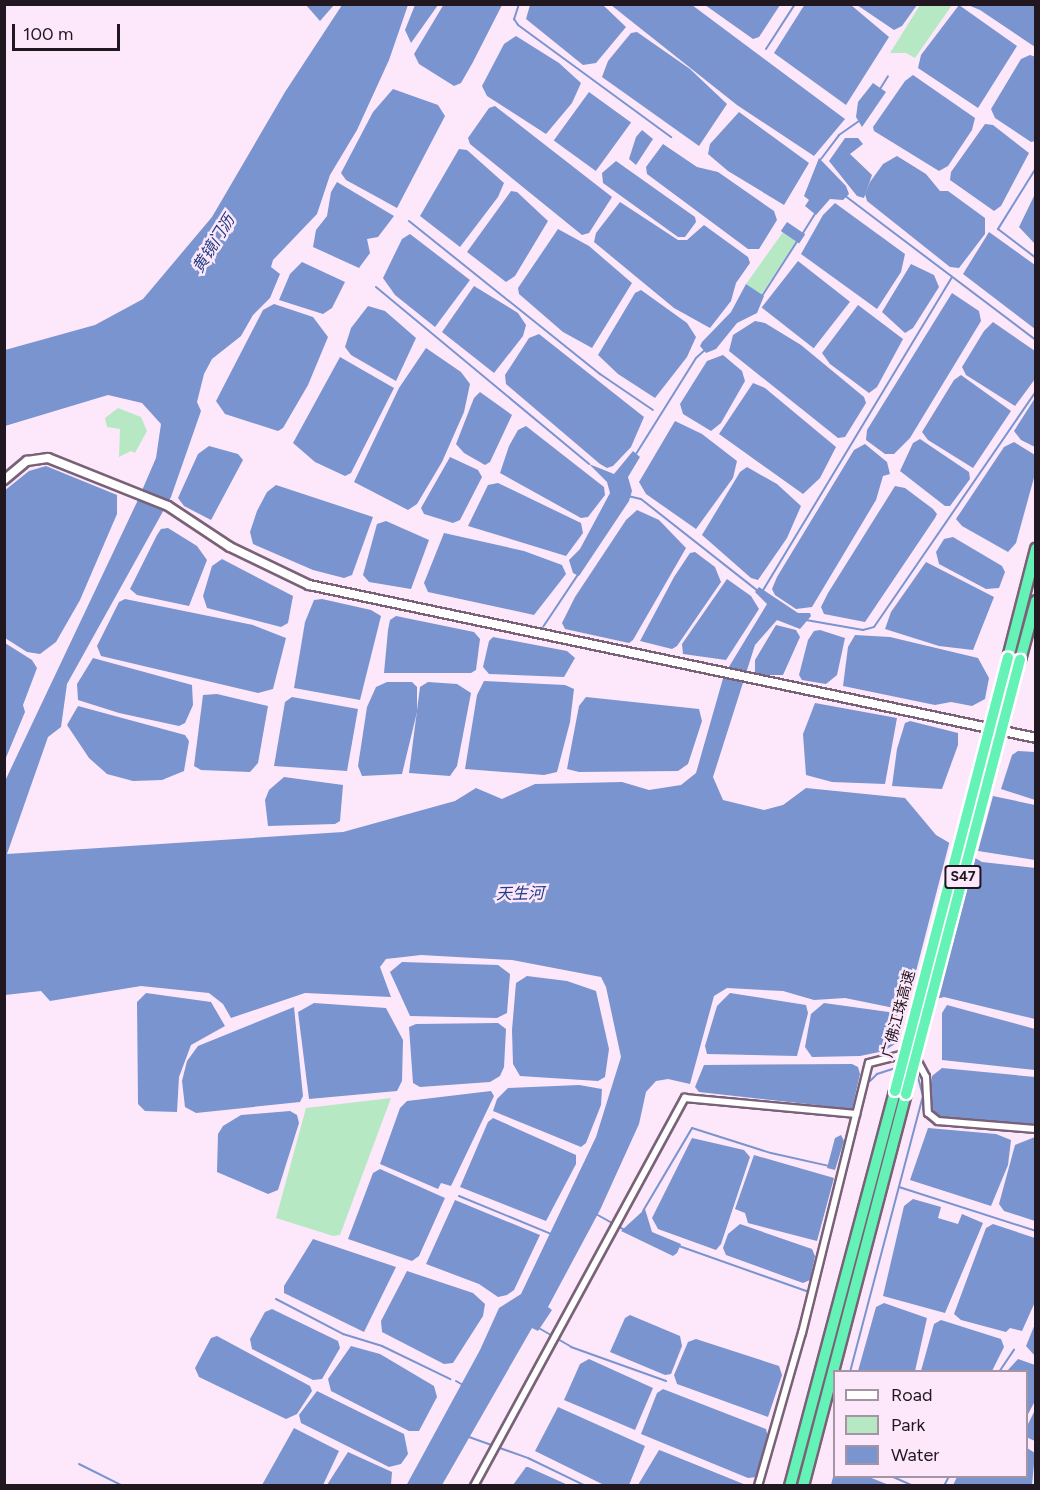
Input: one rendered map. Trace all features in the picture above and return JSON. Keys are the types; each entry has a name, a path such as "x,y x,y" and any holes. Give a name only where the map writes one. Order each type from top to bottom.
{"highway":[{"name":"广佛江珠高速","path":"803,1485 1035,549"},
{"name":"广佛江珠高速","path":"790,1485 901,1092 1035,601"}],"street":[{"path":"4,480 27,461 48,458 168,506 230,547 309,585 721,674 1035,738"},
{"path":"758,1485 802,1333 869,1064 901,1055 910,1056 923,1069 927,1107 938,1121 1035,1129"},
{"path":"474,1485 685,1098 856,1114"}],"green space":[{"path":"920,5 952,5 915,58 906,53 890,53"},
{"path":"783,232 796,241 761,295 746,284"},
{"path":"118,408 141,417 147,431 135,453 131,451 119,457 120,429 107,427 105,418"},
{"path":"391,1098 340,1235 333,1236 276,1218 306,1108"}],"water":[{"path":"444,4 502,5 461,83 454,86 419,64 414,54"},
{"path":"780,4 759,37 753,39 705,5"},
{"path":"805,4 851,5 889,37 846,105 774,53"},
{"path":"306,5 334,5 320,21"},
{"path":"342,5 408,5 389,60 357,130 330,175 317,214 273,260 271,267 280,274 270,298 253,315 241,336 212,359 204,374 197,402 201,411 171,497 67,684 61,727 48,737 7,854 343,832 455,801 476,788 502,799 535,784 622,782 649,790 681,785 696,773 724,675 767,604 755,592 759,587 798,613 810,613 811,616 800,629 777,620 755,645 713,777 723,800 764,810 783,805 806,788 905,798 936,835 982,862 1035,868 1035,1019 944,997 899,1009 845,998 814,1000 783,991 727,988 714,996 690,1084 668,1079 656,1081 646,1092 639,1124 600,1210 548,1307 552,1310 538,1331 532,1328 442,1485 406,1486 480,1350 499,1308 521,1294 596,1137 621,1057 606,987 601,977 512,960 421,955 386,959 380,967 391,997 305,993 231,1018 223,1004 209,993 141,986 50,1001 41,991 5,995 5,781 137,502 156,458 161,424 142,403 108,395 5,426 5,350 95,325 143,299 212,217 285,92"},
{"path":"415,5 438,5 411,43 405,30"},
{"path":"530,5 603,5 626,27 596,63 583,65 526,19"},
{"path":"611,5 692,5 845,119 814,156 737,105"},
{"path":"857,5 917,5 902,26 894,30"},
{"path":"959,5 1017,46 978,108 918,68 921,55"},
{"path":"968,5 1035,5 1035,47 980,10"},
{"path":"637,32 690,69 727,104 699,146 602,77 608,61 631,33"},
{"path":"516,36 559,63 581,83 572,103 546,134 487,96 482,86 504,44"},
{"path":"1030,55 1036,57 1035,141 1031,142 995,118 991,109 1021,59"},
{"path":"913,75 975,118 972,130 948,166 939,171 874,131 873,127 905,81"},
{"path":"873,83 886,92 862,127 856,117 858,102"},
{"path":"393,89 438,105 445,116 397,208 346,180 341,173 373,112"},
{"path":"589,92 631,123 596,171 554,141"},
{"path":"495,106 612,197 589,233 582,235 470,144 468,138 489,108"},
{"path":"739,112 809,163 784,205 728,171 708,154 710,144"},
{"path":"985,124 993,125 1029,153 1001,206 994,211 950,180 951,172"},
{"path":"642,130 653,139 636,165 629,159 636,137"},
{"path":"845,138 858,138 863,144 850,154 872,175 864,198 857,196 829,161"},
{"path":"663,144 697,167 718,172 774,211 777,220 759,249 748,249 647,174 646,167"},
{"path":"459,149 467,150 504,183 498,197 460,247 420,216"},
{"path":"897,156 926,174 940,191 948,191 985,218 985,234 959,268 950,267 867,201 865,194 870,182 883,164"},
{"path":"819,158 846,186 849,194 843,200 830,199 816,215 805,206 809,200 804,196"},
{"path":"616,161 695,217 696,222 685,237 678,237 603,183 602,173"},
{"path":"337,182 394,216 378,237 367,239 370,253 359,268 313,247 316,230 327,216 331,192"},
{"path":"511,191 517,192 548,221 515,276 506,282 467,252"},
{"path":"1035,194 1035,244 1019,227"},
{"path":"620,202 678,240 687,240 704,225 748,257 750,263 736,283 731,301 710,328 674,308 594,242 596,233"},
{"path":"835,203 905,254 901,272 877,309 801,254 823,215"},
{"path":"787,222 805,234 799,243 781,231"},
{"path":"558,229 589,246 632,283 592,348 563,332 519,294 518,288"},
{"path":"989,232 1035,265 1035,329 963,274"},
{"path":"410,234 470,280 435,327 395,295 383,278 402,239"},
{"path":"798,261 850,302 814,348 762,307"},
{"path":"302,262 345,282 332,308 323,314 279,300 290,274"},
{"path":"911,264 934,275 939,287 913,328 905,333 882,312"},
{"path":"746,284 764,296 757,313 737,323 716,349 706,353 700,346 702,342 731,312"},
{"path":"474,286 518,313 526,325 523,336 494,373 442,332"},
{"path":"641,290 687,323 696,337 687,357 655,398 618,374 598,355 635,293"},
{"path":"952,293 979,311 981,321 910,438 894,454 885,454 866,440 867,430"},
{"path":"274,304 313,317 328,337 308,385 283,428 278,431 225,414 216,401 263,310"},
{"path":"858,305 903,339 877,387 869,393 830,364 822,353"},
{"path":"368,306 385,311 416,338 396,381 351,355 345,347 351,328"},
{"path":"755,321 765,323 801,345 864,397 866,403 845,437 838,438 729,351 733,335"},
{"path":"993,322 1035,351 1035,379 1015,406 966,375 962,367 984,331"},
{"path":"539,334 644,417 631,447 613,466 607,468 600,464 506,384 505,375 529,338"},
{"path":"426,348 461,372 470,384 464,412 442,462 417,504 408,510 354,482 399,388"},
{"path":"723,355 742,371 745,381 721,423 711,431 683,414 680,404 707,361"},
{"path":"340,357 394,388 351,473 345,476 315,462 293,443"},
{"path":"961,375 1011,411 973,468 928,440 922,432 954,380"},
{"path":"753,383 765,388 836,447 820,478 803,494 719,434"},
{"path":"480,392 512,415 490,462 485,465 464,453 456,444 474,398"},
{"path":"1035,398 1035,447 1021,440 1014,431"},
{"path":"675,421 702,434 737,461 733,478 696,529 646,494 639,482"},
{"path":"526,426 604,487 605,495 588,517 581,518 500,473 509,446 518,430"},
{"path":"920,439 969,472 970,479 950,506 945,506 900,471 913,443"},
{"path":"1014,442 1035,455 1035,474 1016,543 1008,552 962,526 956,519 1004,447"},
{"path":"865,444 887,462 890,474 883,476 876,500 812,607 796,609 775,595 772,589 777,577 854,450"},
{"path":"209,446 238,454 243,460 211,520 184,506 178,498 198,454"},
{"path":"633,451 640,457 628,477 632,491 629,501 579,576 573,573 569,560 580,549 610,493 607,482 589,464 614,474"},
{"path":"450,457 478,470 482,477 460,520 453,523 424,514 421,508"},
{"path":"46,466 117,495 117,514 80,600 56,642 40,654 27,652 5,638 4,491 29,471"},
{"path":"747,467 777,484 801,506 787,538 758,580 751,578 702,535 740,472"},
{"path":"498,483 581,523 583,533 566,556 468,526 488,485"},
{"path":"276,485 373,517 352,575 344,578 313,570 253,544 250,532 257,511 267,492"},
{"path":"895,486 905,488 933,509 937,514 935,518 865,622 824,614 821,607 828,593"},
{"path":"637,510 659,520 686,548 633,640 629,643 565,629 562,623 575,597 626,520"},
{"path":"386,521 429,540 411,589 369,582 363,575 377,524"},
{"path":"168,528 197,546 207,560 189,606 137,595 130,589 157,535 161,529"},
{"path":"444,533 524,551 562,565 566,574 534,615 428,592 424,583"},
{"path":"953,537 1002,566 1005,572 999,588 986,589 939,564 936,552 944,539"},
{"path":"695,552 715,567 721,582 677,646 672,649 640,641 674,577 690,553"},
{"path":"222,559 293,596 288,623 281,627 207,608 203,596 212,566"},
{"path":"926,562 994,597 973,650 939,646 885,629 891,612"},
{"path":"727,579 751,596 759,609 726,660 683,654 682,644"},
{"path":"125,599 253,625 286,638 273,689 258,693 101,656 97,646 119,602"},
{"path":"322,599 371,610 381,616 360,700 294,688 305,622 314,600"},
{"path":"396,616 474,632 480,639 476,670 471,673 384,673 390,620"},
{"path":"776,625 796,630 800,637 783,675 759,675 755,672 755,660"},
{"path":"820,630 845,638 837,675 826,684 802,680 799,675 808,640 814,631"},
{"path":"855,635 890,637 978,658 989,678 985,699 972,706 951,702 935,705 843,686 848,647"},
{"path":"493,637 567,651 575,658 564,677 489,674 483,667 489,641"},
{"path":"5,643 32,660 37,668 23,705 25,712 5,760"},
{"path":"93,658 192,685 193,705 185,723 179,726 119,713 78,700 77,684"},
{"path":"484,681 565,685 574,689 570,722 557,772 544,775 465,769 477,695"},
{"path":"387,682 412,682 417,687 417,712 402,774 362,776 358,766 367,707 376,687"},
{"path":"428,682 457,684 471,693 457,766 450,776 409,773 420,687"},
{"path":"217,694 268,706 258,763 250,772 201,770 194,766 203,695"},
{"path":"292,697 358,709 347,771 274,766 285,702"},
{"path":"586,697 699,709 702,721 688,764 678,771 579,772 567,769 579,706"},
{"path":"815,703 897,718 885,784 832,782 806,775 803,734"},
{"path":"78,706 185,735 189,741 184,771 162,780 133,781 107,774 89,758 67,725"},
{"path":"910,721 958,733 958,745 942,789 892,786 897,749 905,723"},
{"path":"1018,751 1035,752 1035,800 1001,789 1012,755"},
{"path":"284,777 343,785 340,821 335,824 268,826 265,800 269,790"},
{"path":"993,796 1035,805 1035,860 978,851"},
{"path":"402,962 498,965 510,974 507,1013 497,1018 410,1016 390,972"},
{"path":"527,976 567,981 596,991 609,1049 605,1077 598,1081 520,1076 513,1064 512,1030 516,983"},
{"path":"146,993 211,1002 225,1026 191,1045 179,1077 177,1112 145,1111 138,1104 137,1002"},
{"path":"730,993 806,1005 808,1013 797,1056 707,1054 705,1046 717,1006"},
{"path":"314,1003 386,1008 403,1040 402,1081 397,1091 309,1099 298,1012"},
{"path":"824,1003 896,1013 900,1022 895,1044 884,1051 860,1056 812,1057 805,1047 811,1014"},
{"path":"947,1005 1035,1029 1035,1070 942,1060 942,1013"},
{"path":"294,1007 303,1096 300,1102 196,1113 185,1107 182,1081 187,1061 198,1046"},
{"path":"498,1023 506,1029 504,1067 500,1076 490,1082 420,1087 413,1083 409,1027 416,1024"},
{"path":"852,1064 858,1067 860,1074 852,1109 699,1092 695,1087 704,1065"},
{"path":"942,1068 1035,1077 1035,1124 938,1117 929,1103 932,1076"},
{"path":"579,1085 602,1089 601,1105 586,1143 581,1147 493,1111 497,1099 508,1088"},
{"path":"491,1091 494,1096 451,1186 441,1183 438,1189 380,1164 400,1108 407,1101"},
{"path":"290,1111 297,1115 299,1123 278,1190 268,1194 217,1172 218,1134 223,1126 241,1115"},
{"path":"493,1118 576,1155 576,1164 546,1221 460,1187 488,1122"},
{"path":"928,1128 996,1134 1011,1140 1008,1165 991,1206 910,1180"},
{"path":"841,1135 844,1141 835,1170 827,1168 835,1138"},
{"path":"1036,1137 1035,1221 1004,1211 999,1204 1015,1145"},
{"path":"692,1138 744,1150 750,1157 721,1244 716,1250 658,1229 652,1218"},
{"path":"754,1155 834,1178 817,1241 748,1223 745,1213 735,1209"},
{"path":"380,1169 445,1198 419,1256 412,1261 348,1239 373,1173"},
{"path":"913,1199 941,1207 938,1218 958,1224 962,1214 983,1223 945,1313 883,1296 904,1206"},
{"path":"455,1200 540,1235 514,1290 507,1295 498,1297 479,1284 426,1264"},
{"path":"645,1209 652,1232 681,1244 673,1256 621,1231"},
{"path":"740,1224 812,1249 815,1256 810,1280 803,1283 726,1255 723,1248 728,1234"},
{"path":"993,1224 1035,1238 1035,1302 1022,1331 1010,1328 1006,1332 961,1320 954,1314 986,1228"},
{"path":"313,1239 396,1267 364,1332 284,1293 284,1286"},
{"path":"407,1271 473,1293 485,1304 483,1316 453,1363 444,1364 382,1332 381,1321"},
{"path":"884,1303 927,1318 915,1370 858,1370 876,1307"},
{"path":"272,1309 338,1341 340,1348 322,1379 313,1380 252,1349 250,1339 265,1312"},
{"path":"630,1315 680,1336 682,1346 671,1374 665,1375 610,1352 625,1318"},
{"path":"941,1320 1001,1339 1004,1347 992,1370 921,1370 934,1324"},
{"path":"1035,1324 1035,1356 1026,1346"},
{"path":"217,1336 310,1386 312,1391 297,1414 286,1419 199,1377 195,1368 211,1338"},
{"path":"696,1339 779,1366 782,1375 768,1417 677,1384 674,1375 688,1342"},
{"path":"351,1346 380,1354 434,1386 437,1397 419,1431 409,1431 331,1391 328,1379"},
{"path":"589,1359 653,1388 635,1430 564,1400 580,1364"},
{"path":"1018,1359 1035,1365 1035,1401 1028,1414 1028,1370 1008,1370"},
{"path":"663,1389 766,1429 768,1437 757,1477 748,1478 641,1434 657,1393"},
{"path":"317,1391 404,1434 408,1454 401,1464 389,1467 301,1423 299,1415"},
{"path":"558,1407 645,1446 629,1485 602,1484 535,1451"},
{"path":"1035,1410 1035,1441 1028,1438 1028,1424"},
{"path":"294,1428 339,1451 323,1485 262,1485"},
{"path":"1028,1449 1035,1453 1032,1485 953,1485 956,1478 1028,1478"},
{"path":"659,1450 662,1451 746,1485 638,1485"},
{"path":"348,1452 392,1472 391,1485 327,1485"},
{"path":"528,1467 568,1485 513,1485"},
{"path":"833,1477 872,1478 889,1485 831,1485"}],"pier":[{"path":"950,840 976,855 937,1002 906,1010"}],"waterway":[{"path":"519,4 514,19 518,25 671,137"},
{"path":"766,49 795,4"},
{"path":"880,89 888,76"},
{"path":"821,159 839,135 859,121"},
{"path":"1036,168 998,229 1036,258"},
{"path":"844,195 1036,340"},
{"path":"803,233 816,212"},
{"path":"409,221 600,374 653,410"},
{"path":"762,296 798,240"},
{"path":"762,592 952,277"},
{"path":"376,287 589,464"},
{"path":"636,454 696,358 706,349"},
{"path":"806,620 863,630 874,627 1036,391"},
{"path":"628,496 641,499 758,591"},
{"path":"543,627 579,573"},
{"path":"870,1081 877,1074 898,1067"},
{"path":"851,1370 923,1096 917,1073"},
{"path":"643,1211 692,1128 771,1153 829,1166"},
{"path":"899,1187 1036,1231"},
{"path":"459,1196 551,1234"},
{"path":"596,1214 623,1229"},
{"path":"679,1246 806,1291"},
{"path":"276,1299 343,1334 382,1346 450,1379"},
{"path":"537,1327 571,1347 666,1381"},
{"path":"1000,1370 1014,1350"},
{"path":"456,1381 463,1385"},
{"path":"469,1437 528,1458 586,1486"},
{"path":"79,1464 123,1486"},
{"path":"895,1478 913,1486"},
{"path":"944,1486 948,1478"}],"water label":[{"name":"黄镜门沥","path":"214,244"},
{"name":"天生河","path":"520,894"}]}
